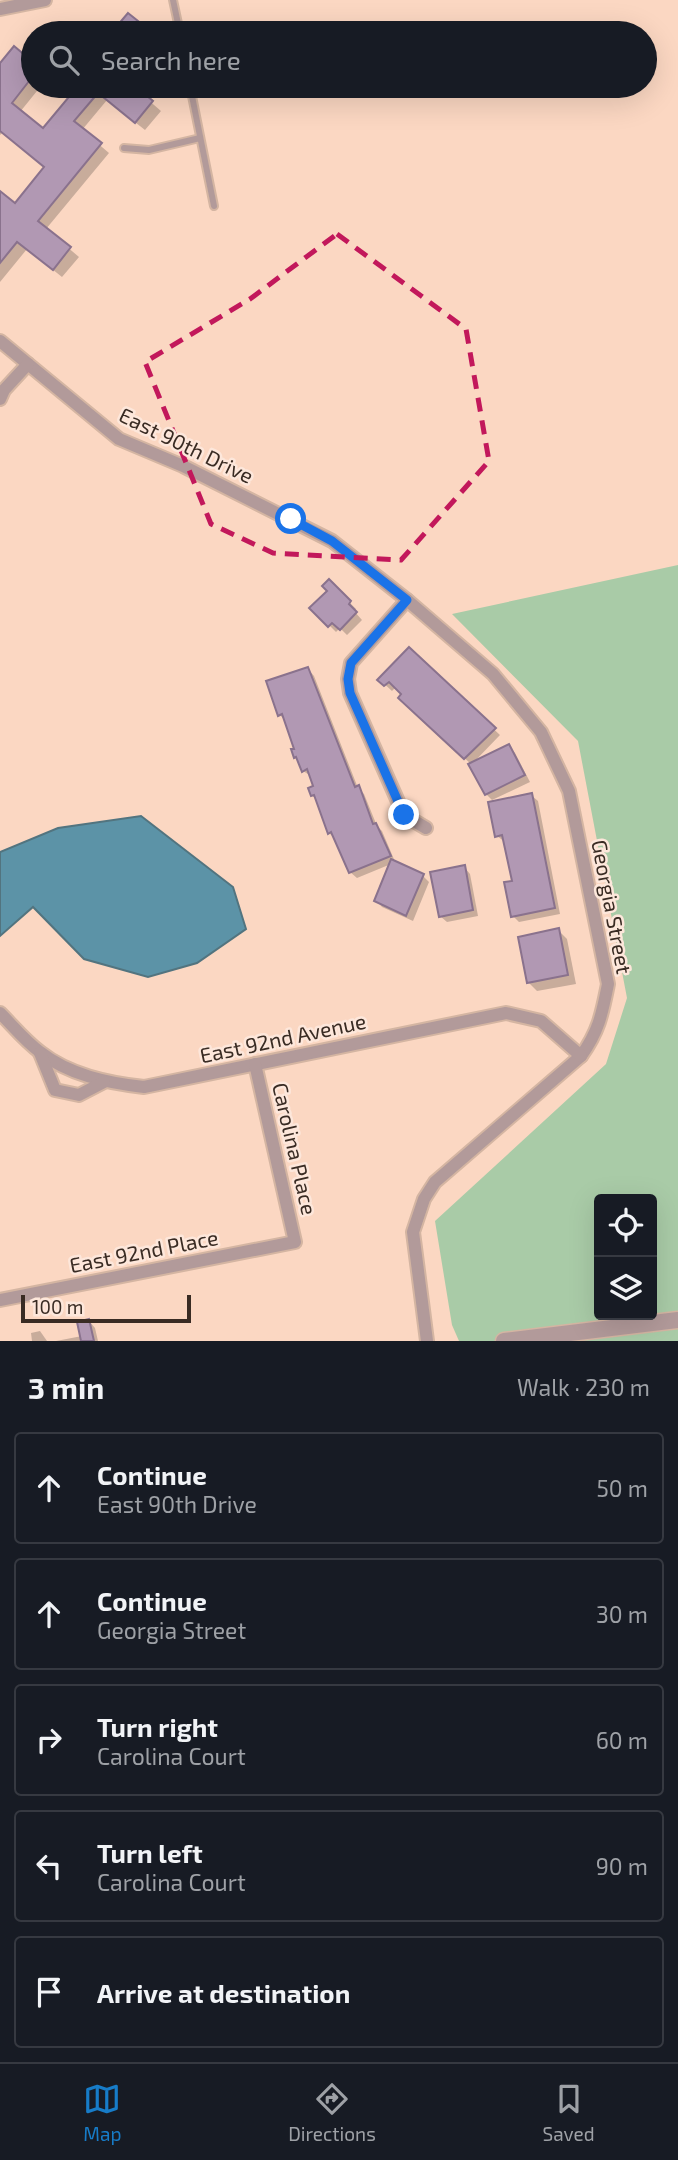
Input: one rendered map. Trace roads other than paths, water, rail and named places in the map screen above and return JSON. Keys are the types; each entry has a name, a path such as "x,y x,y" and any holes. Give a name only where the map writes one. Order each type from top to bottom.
{"street":[{"path":"0,9 46,0"},
{"name":"East 90th Drive","path":"0,341 119,439 183,466 332,541 367,569"},
{"path":"0,399 28,364"},
{"name":"Georgia Street","path":"367,569 493,674 541,732 569,790 608,984 595,1035 580,1056 435,1182 424,1199 413,1232 426,1341"},
{"path":"407,600 351,663 348,679 350,693 404,815 426,828"},
{"name":"East 92nd Avenue","path":"0,1013 40,1053 104,1082 144,1087 506,1013 541,1021 580,1056"},
{"path":"40,1053 55,1090 79,1095 104,1082"},
{"name":"Carolina Place","path":"255,1064 295,1242"},
{"name":"East 92nd Place","path":"0,1300 295,1242"},
{"path":"504,1341 678,1320"}],"lane":[{"path":"173,0 177,21"},
{"path":"192,98 214,206"},
{"path":"124,148 149,150 200,138"}],"water":[{"path":"141,816 233,887 246,929 197,963 148,977 84,959 33,907 0,936 0,852 58,828"}]}
